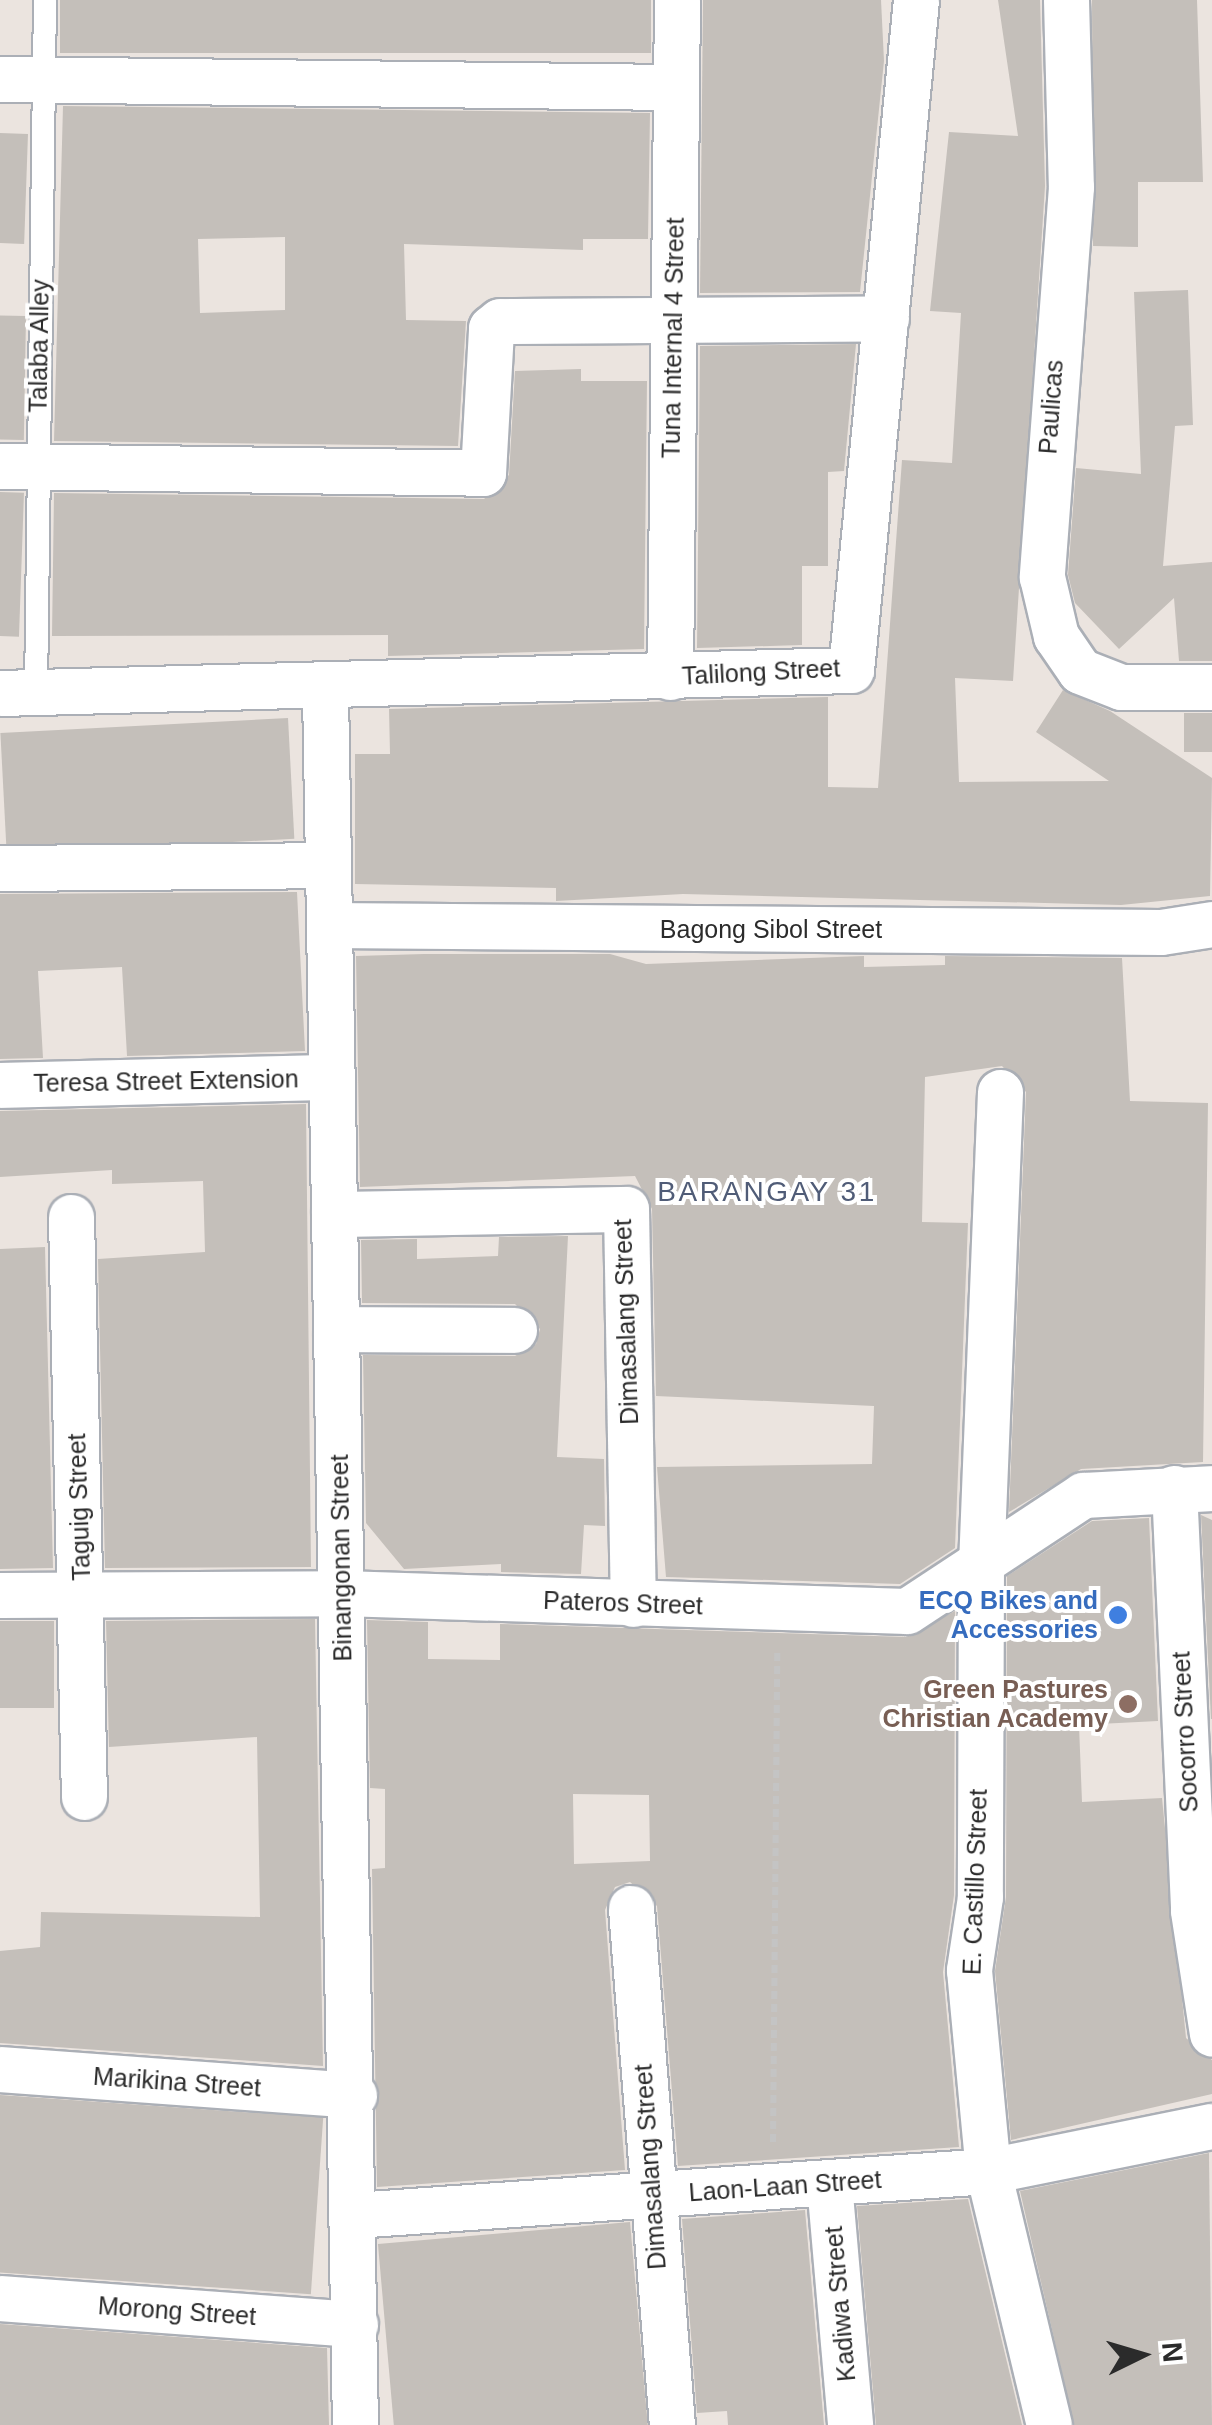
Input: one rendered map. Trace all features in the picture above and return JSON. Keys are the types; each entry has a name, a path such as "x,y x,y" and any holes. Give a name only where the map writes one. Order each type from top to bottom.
{"street":[{"name":"Tuna Internal 4 Street","path":"670,677 677,0"},
{"name":"Talilong Street","path":"18,693 325,691 851,670 916,0"},
{"name":"Paulicas","path":"1066,0 1071,187 1042,577 1056,636 1080,670 1121,687 1212,686"},
{"path":"0,79 676,87"},
{"path":"19,467 483,473 491,328 674,320 886,318"},
{"name":"Binangonan Street","path":"325,691 354,2095 354,2425"},
{"path":"0,868 327,865"},
{"name":"Bagong Sibol Street","path":"329,925 1161,932 1212,924"},
{"name":"Teresa Street Extension","path":"0,1085 332,1076"},
{"name":"E. Castillo Street","path":"1000,1092 981,1562 980,1897 969,1970 988,2171 1049,2425"},
{"name":"Dimasalang Street","path":"334,1214 626,1208 633,1604"},
{"name":"Taguig Street","path":"70,1217 84,1796"},
{"path":"336,1329 514,1330"},
{"name":"Pateros Street","path":"0,1595 342,1593 907,1610 1084,1495 1193,1488"},
{"name":"Socorro Street","path":"1193,1488 1193,1911 1212,2034"},
{"name":"Dimasalang Street","path":"631,1908 672,2425"},
{"name":"Marikina Street","path":"0,2069 354,2095"},
{"name":"Laon-Laan Street","path":"354,2215 988,2171 1212,2126"},
{"name":"Kadiwa Street","path":"830,2182 850,2425"},
{"name":"Morong Street","path":"0,2298 354,2324"}],"lane":[{"name":"Talaba Alley","path":"18,693 19,467 45,80 45,0"}],"path":[{"path":"774,2187 769,1776 779,1609"}],"building":[{"path":"60,0 651,0 651,53 60,53"},
{"path":"703,0 881,0 884,61 860,292 700,293"},
{"path":"998,0 1040,0 1045,186 1013,681 955,678 959,782 1109,781 1036,732 1063,690 1110,711 1212,778 1210,896 1121,905 683,894 556,901 556,888 355,884 355,754 390,754 389,709 828,697 828,787 878,788 902,460 952,463 961,313 930,311 949,132 1018,136"},
{"path":"1092,0 1197,0 1203,182 1138,182 1138,247 1093,246"},
{"path":"63,106 650,113 648,239 583,239 583,250 404,244 406,320 466,321 458,446 54,441","holes":["285,237 285,310 200,313 198,239"]},
{"path":"0,133 28,134 24,244 0,243"},
{"path":"1188,290 1193,425 1175,426 1163,566 1212,562 1212,661 1179,661 1174,598 1119,649 1075,603 1068,575 1076,468 1141,474 1134,292"},
{"path":"0,316 26,316 24,440 0,440"},
{"path":"856,344 844,471 828,472 828,566 802,566 802,645 697,648 700,346"},
{"path":"581,369 581,381 647,381 644,649 388,656 388,635 52,636 54,493 484,499 509,475 515,371"},
{"path":"0,492 24,493 19,637 0,636"},
{"path":"1184,713 1212,713 1212,752 1184,752"},
{"path":"288,718 294,839 7,854 0,733"},
{"path":"297,892 305,1051 127,1056 122,967 38,971 43,1058 0,1059 0,894"},
{"path":"610,954 646,964 864,956 864,967 945,965 945,956 1122,958 1130,1101 1208,1103 1203,1462 1081,1469 1009,1512 1026,1092 1002,1066 925,1077 922,1222 968,1223 955,1548 900,1584 666,1577 657,1467 872,1464 874,1406 656,1396 652,1209 635,1176 360,1187 356,956"},
{"path":"306,1104 311,1567 105,1568 98,1259 205,1252 203,1181 112,1184 112,1170 0,1177 0,1111"},
{"path":"568,1236 557,1457 604,1459 605,1526 584,1525 581,1574 501,1572 501,1564 404,1569 366,1523 363,1355 515,1356 536,1344 540,1329 515,1304 362,1303 361,1240 417,1239 417,1259 498,1256 499,1237"},
{"path":"45,1247 53,1568 0,1569 0,1249"},
{"path":"1201,1515 1212,1520 1212,1719 1211,1719"},
{"path":"1149,1518 1158,1721 1079,1725 1082,1802 1162,1798 1186,2038 1212,2060 1212,2094 1011,2140 995,1971 1006,1897 1007,1576 1092,1521"},
{"path":"955,1611 954,1895 943,1972 959,2147 678,2166 657,1906 630,1882 615,1887 605,1910 625,2170 377,2187 372,1869 385,1868 385,1789 370,1788 367,1620 428,1622 428,1659 500,1660 500,1624 906,1637","holes":["573,1794 649,1795 650,1861 574,1864"]},
{"path":"315,1619 323,2066 0,2043 0,1951 40,1947 41,1912 260,1917 257,1737 109,1747 106,1621"},
{"path":"0,1621 54,1621 54,1708 0,1708"},
{"path":"0,2095 323,2118 311,2294 0,2272"},
{"path":"1209,2153 1212,2425 1074,2425 1020,2191"},
{"path":"968,2199 1022,2425 876,2425 857,2206"},
{"path":"805,2210 824,2425 728,2425 727,2411 697,2413 682,2219"},
{"path":"630,2222 648,2425 394,2425 378,2244"},
{"path":"0,2324 327,2348 329,2425 0,2425"}],"place":[{"name":"ECQ Bikes and Accessories","path":"1118,1615"},
{"name":"Green Pastures Christian Academy","path":"1128,1704"}],"district":[{"name":"BARANGAY 31","path":"767,1192"}]}
